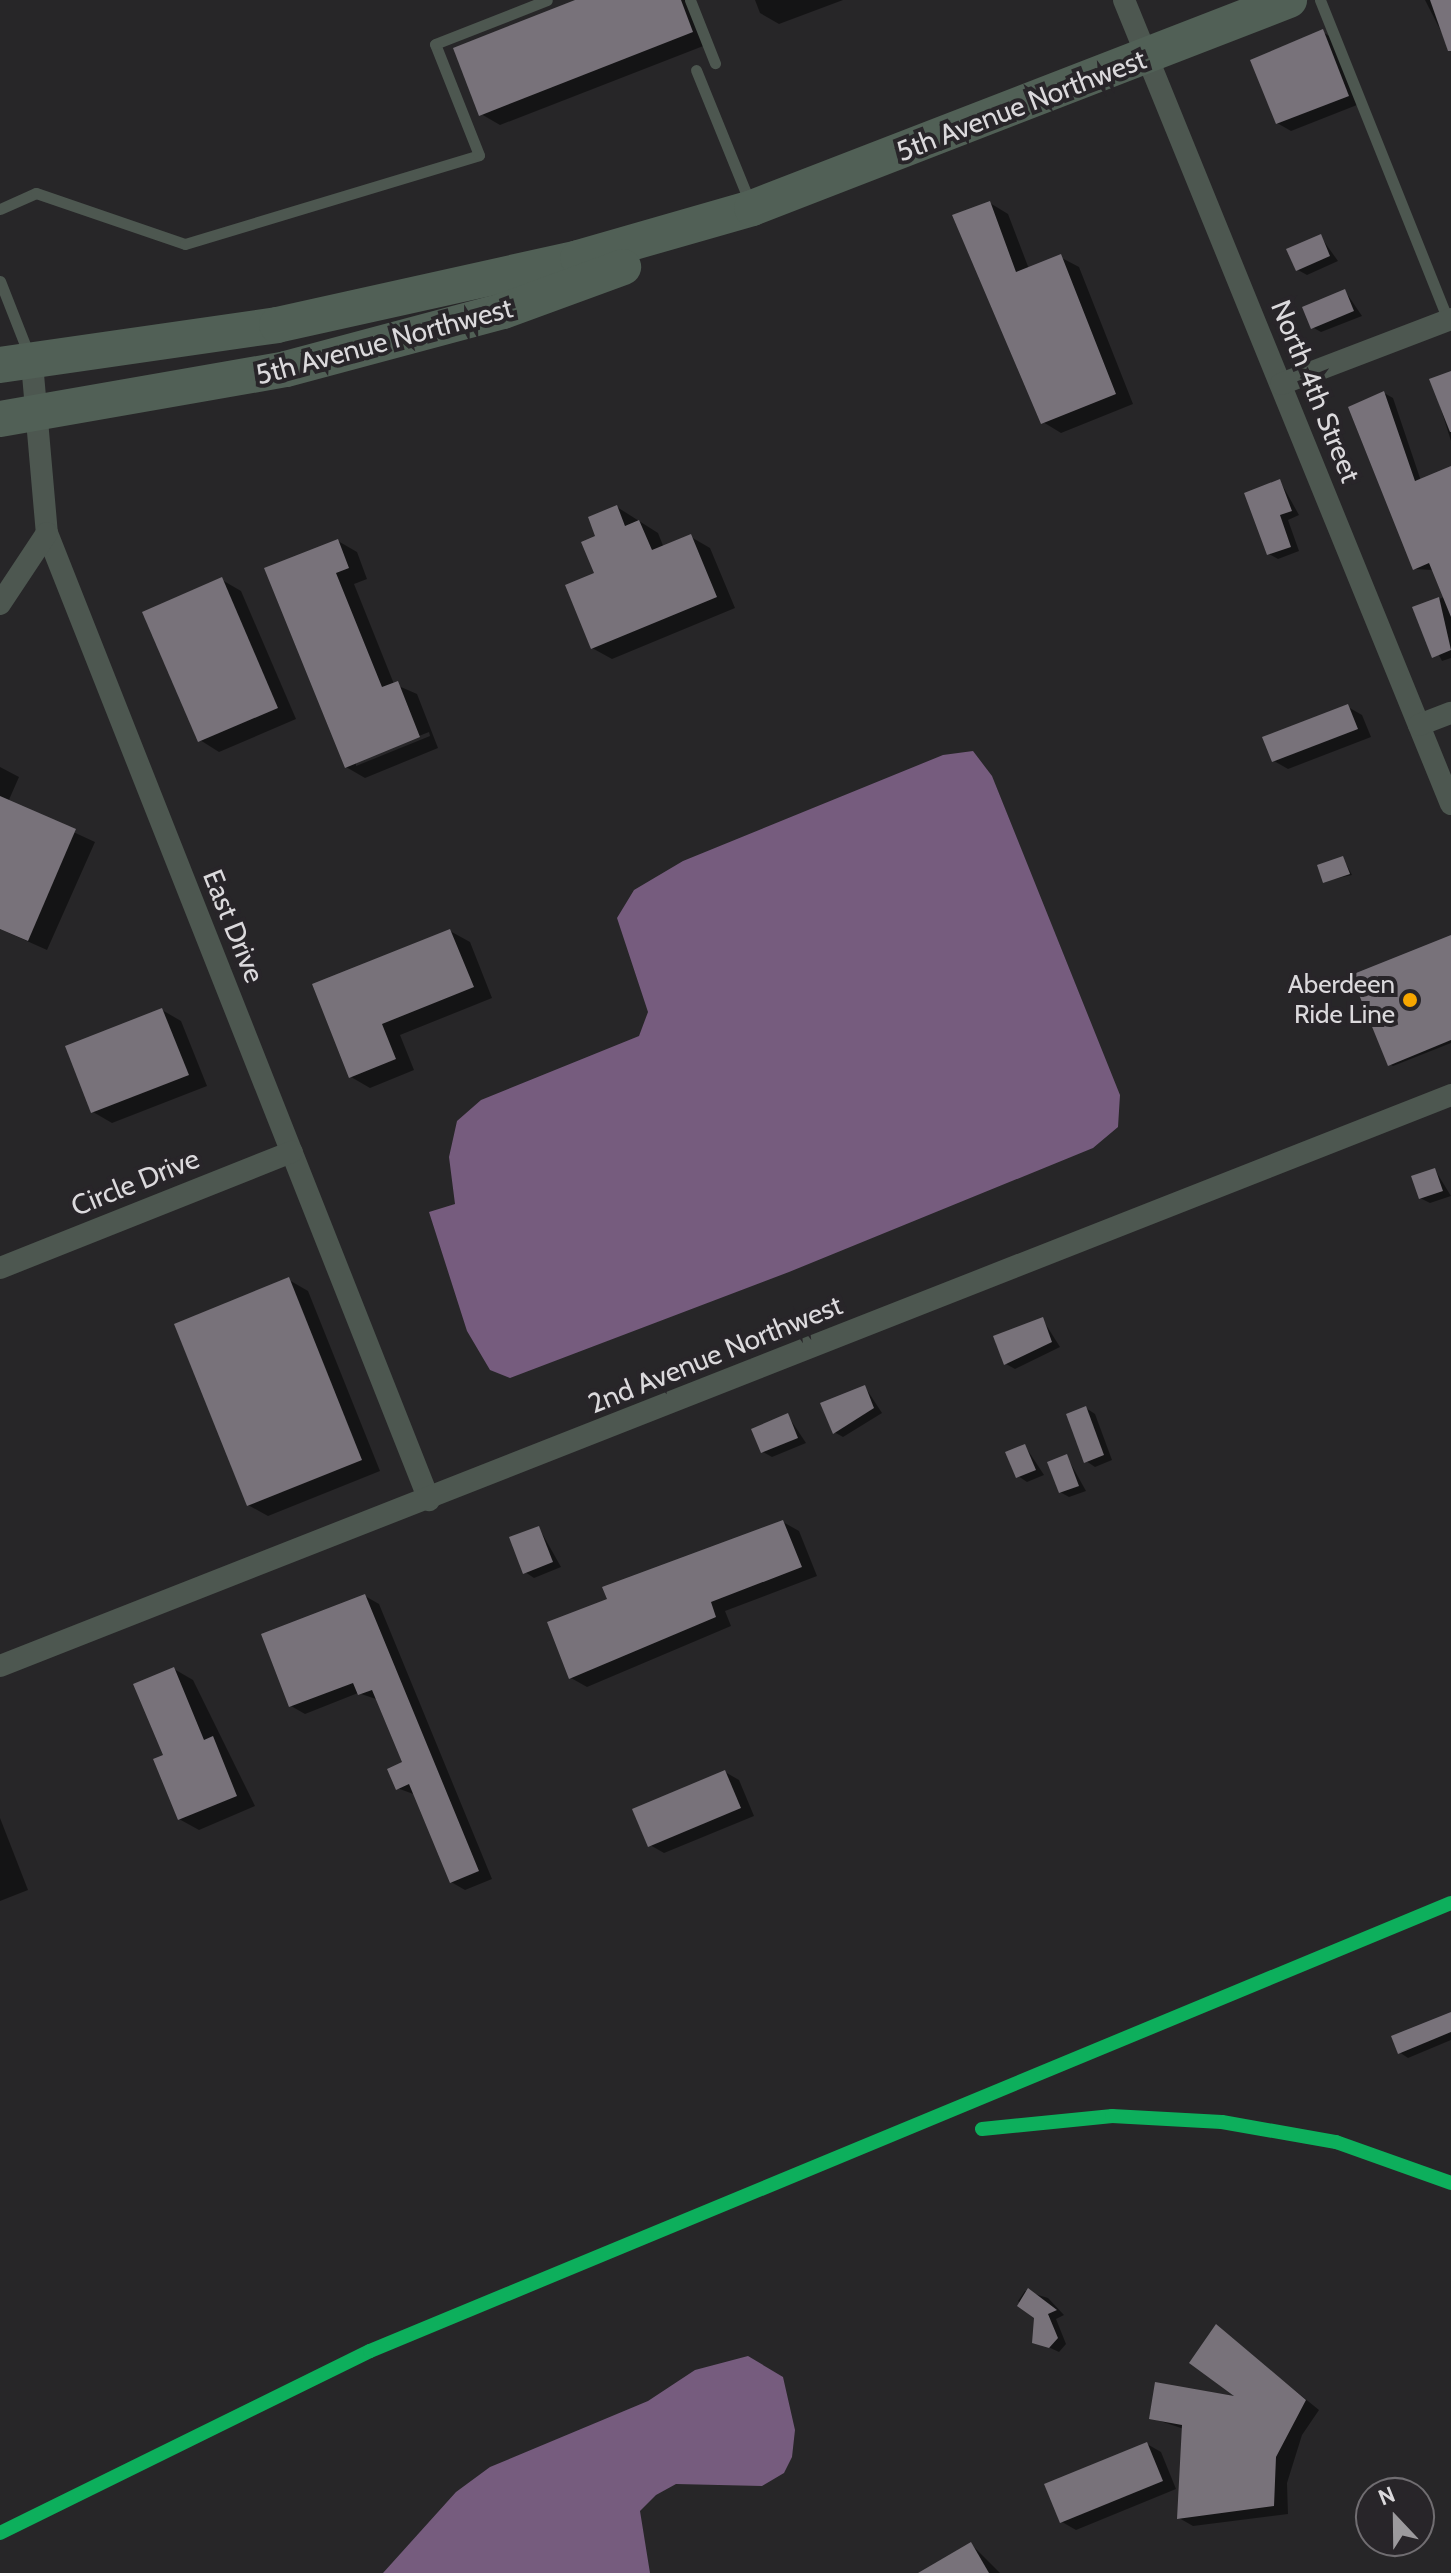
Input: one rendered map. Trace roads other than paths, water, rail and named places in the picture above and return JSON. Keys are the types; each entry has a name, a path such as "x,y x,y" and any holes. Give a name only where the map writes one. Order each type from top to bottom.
{"main road":[{"name":"5th Avenue Northwest","path":"0,419 159,396 407,338 597,278 752,208 1289,0"},
{"name":"5th Avenue Northwest","path":"16,364 399,301 752,208"}],"street":[{"name":"North 4th Street","path":"1124,0 1451,804"},
{"path":"1281,384 1450,322"},
{"name":"East Drive","path":"16,364 41,414 47,533 429,1500"},
{"path":"0,604 47,533"},
{"path":"1419,725 1451,713"},
{"name":"2nd Avenue Northwest","path":"0,1666 429,1500 1451,1095"},
{"name":"Circle Drive","path":"0,1268 292,1152"}],"lane":[{"path":"0,209 36,193 185,244 479,155 435,44 547,0"},
{"path":"690,0 715,63"},
{"path":"1320,0 1450,322"},
{"path":"696,70 752,208"},
{"path":"0,281 16,364"}],"place":[{"name":"Aberdeen Ride Line","path":"1410,1000"}]}
